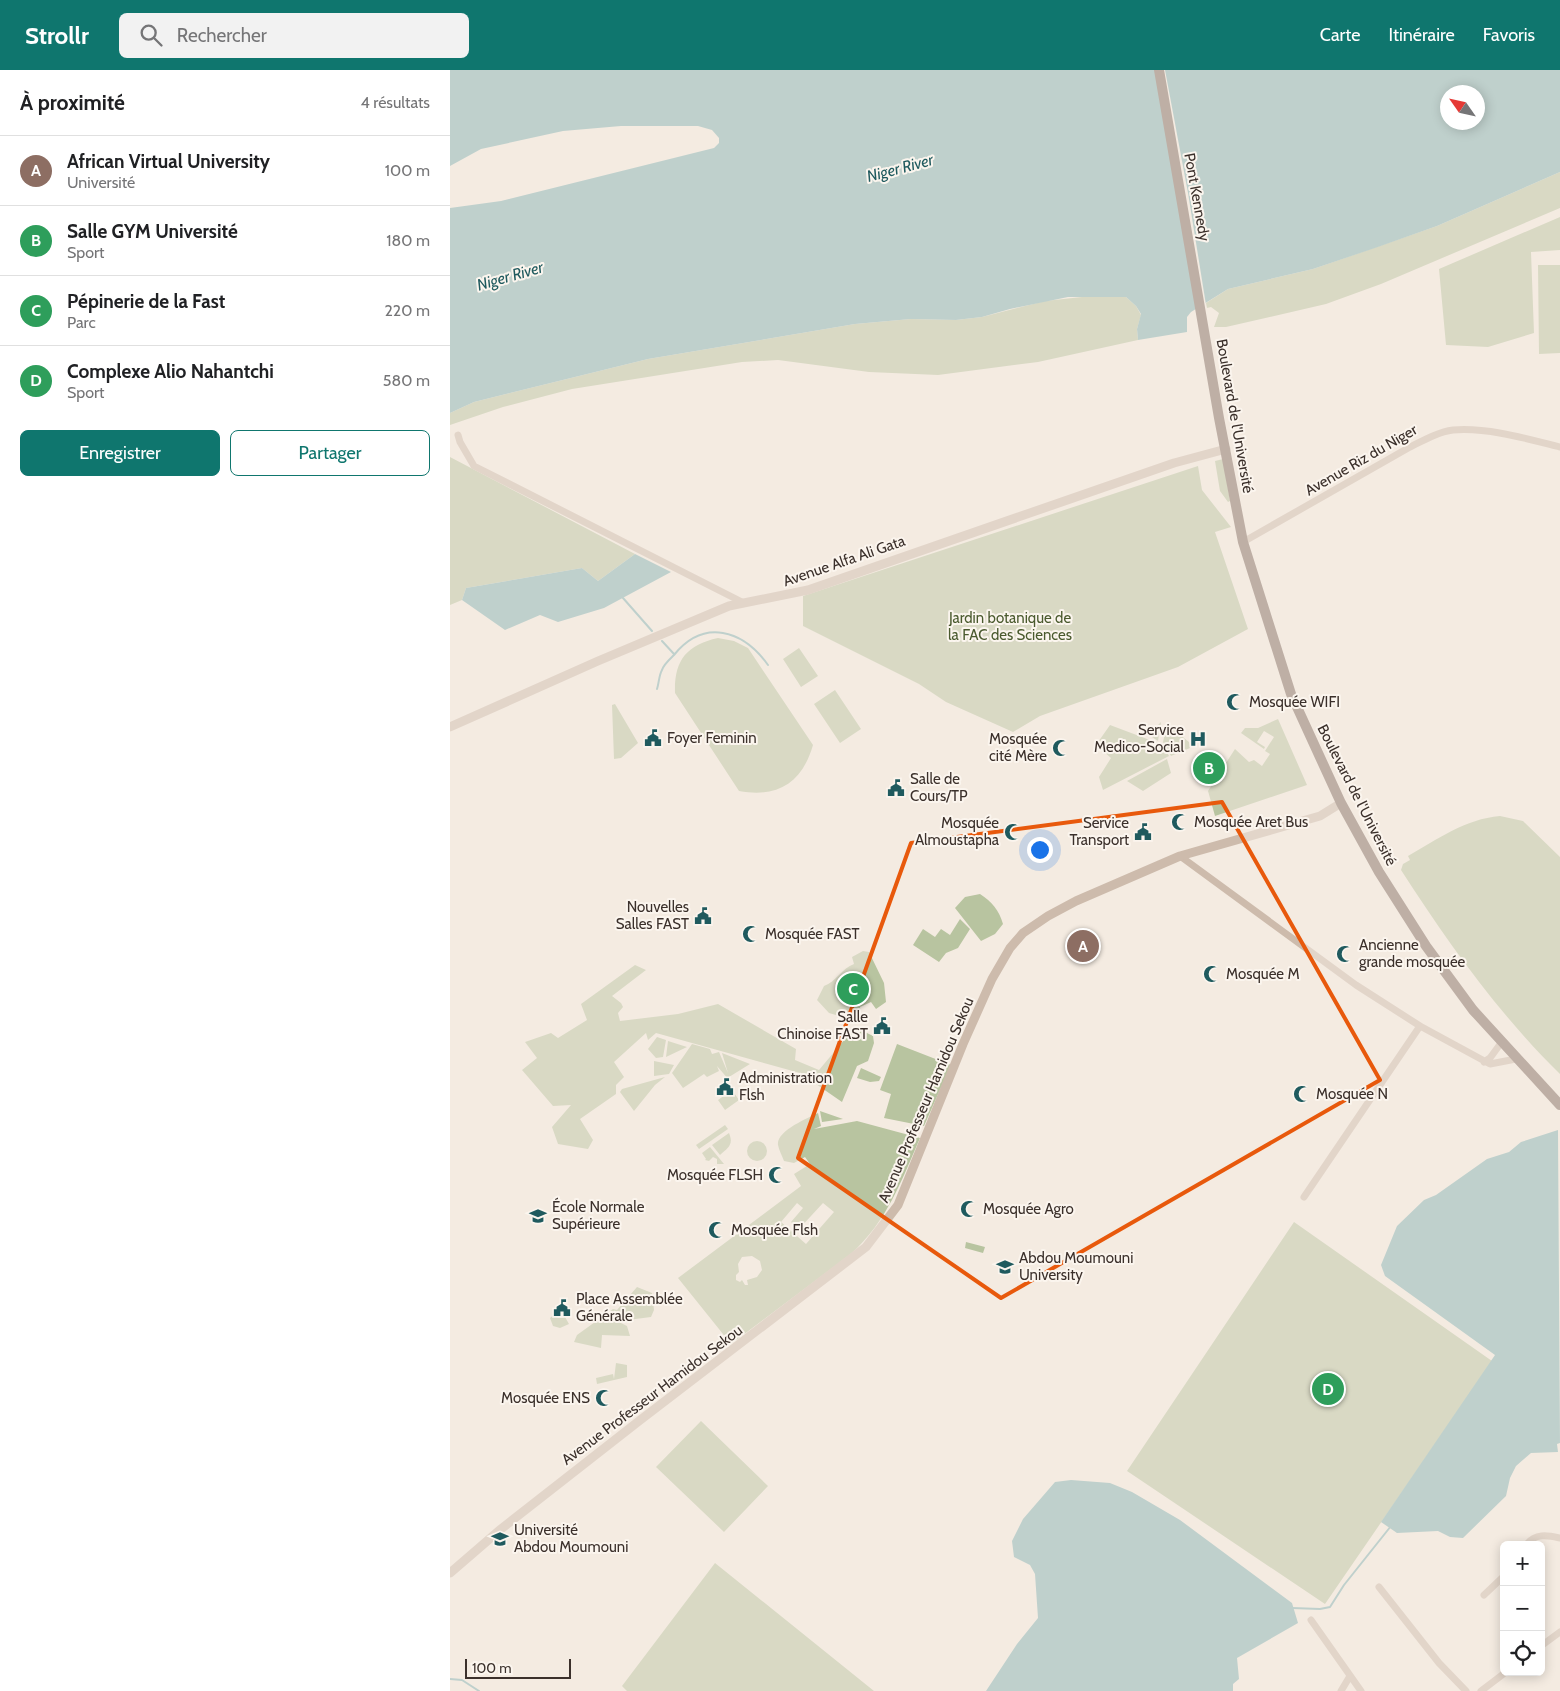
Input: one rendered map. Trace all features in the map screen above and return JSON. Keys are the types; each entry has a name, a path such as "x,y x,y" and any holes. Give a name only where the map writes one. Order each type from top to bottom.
{"main road":[{"name":"Pont Kennedy","path":"1159,70 1205,330"},
{"name":"Boulevard de l'Université","path":"1205,330 1243,542 1291,694 1341,803 1379,872 1426,946 1473,1010 1501,1043 1560,1105"}],"street":[{"name":"Avenue Riz du Niger","path":"1243,542 1428,437 1452,430 1473,431 1560,448"},
{"path":"458,435 474,466 744,603"},
{"name":"Avenue Alfa Ali Gata","path":"450,728 607,657 729,606 808,590 1174,463 1226,449"},
{"name":"Avenue Professeur Hamidou Sekou","path":"450,1573 501,1529 639,1421 861,1252 898,1205 963,1044 992,979 1010,948 1023,933 1048,916 1180,856 1320,816 1341,803"},
{"path":"1180,856 1356,985 1420,1026 1484,1062 1490,1064 1516,1059"},
{"path":"1304,1197 1420,1026"},
{"path":"1484,1062 1490,1058 1501,1043"},
{"path":"1529,1541 1540,1535 1560,1538"},
{"path":"1484,1595 1500,1580"},
{"path":"1378,1587 1439,1663 1466,1691"},
{"path":"1311,1620 1361,1691"},
{"path":"1545,1643 1560,1632"},
{"path":"1341,1691 1350,1676"},
{"path":"1480,1691 1501,1676"}],"highlighted area":[{"path":"1222,802 1380,1080 1001,1298 798,1158 911,843"}],"green space":[{"path":"1560,172 1560,208 1381,284 1326,304 1226,327 1214,327 1219,313 1211,307 1207,308 1206,303 1228,289 1313,269 1437,226"},
{"path":"1560,217 1560,250 1531,252 1534,333 1488,347 1446,345 1439,269"},
{"path":"1538,265 1560,265 1560,353 1539,354"},
{"path":"1091,296 1126,297 1136,306 1141,315 1137,329 1138,340 1038,362 938,375 869,372 778,360 742,362 572,389 503,407 450,425 450,413 474,402 648,359 855,324 911,319 956,320 982,317 1045,301"},
{"path":"450,457 635,554 598,581 582,568 466,588 462,600 450,605"},
{"path":"1223,459 1230,501 1228,502 1220,491 1215,461"},
{"name":"Jardin botanique de la FAC des Sciences","path":"1198,466 1202,490 1231,527 1215,532 1248,629 1178,667 1040,716 1013,732 946,702 919,684 803,626 803,596"},
{"path":"718,638 734,641 748,648 813,745 802,769 795,778 777,790 753,793 739,791 675,693 677,672 684,656 698,645"},
{"path":"799,648 818,676 801,687 783,659"},
{"path":"835,690 861,729 840,743 814,704"},
{"path":"615,704 638,743 621,758 614,759 612,705"},
{"path":"1278,719 1307,785 1215,816 1208,791 1235,749 1249,762 1254,760 1262,766 1270,754 1265,751 1274,737 1264,731 1257,742 1265,747 1264,749 1241,733 1245,728 1258,728"},
{"path":"1161,722 1158,741 1152,737 1151,732"},
{"path":"1167,724 1189,742 1190,748 1171,756 1163,742"},
{"path":"1110,725 1163,745 1169,756 1103,790 1099,777 1111,758 1096,745"},
{"path":"1167,759 1171,773 1143,791 1127,781"},
{"path":"1500,816 1523,821 1560,857 1560,1074 1537,1051 1495,1002 1456,951 1401,870 1403,864 1410,860 1408,856 1463,825"},
{"path":"980,894 994,907 1003,924 995,934 981,941 955,908 965,897"},
{"path":"960,919 970,929 958,948 946,953 939,962 913,945 923,929 935,937 941,929 950,935"},
{"path":"863,951 869,952 884,983 886,1002 876,1009 871,1002 860,1007 861,1014 853,1020 829,1013 817,1000 824,986 854,964 852,957"},
{"path":"635,965 646,970 612,996 623,1007 618,1013 620,1021 678,1014 718,1004 796,1049 795,1060 819,1070 855,1027 873,1036 874,1043 868,1061 857,1066 842,1102 800,1073 656,1033 648,1040 646,1033 614,1062 624,1077 616,1085 616,1094 580,1119 593,1140 588,1149 558,1144 552,1127 571,1105 553,1106 522,1070 537,1058 525,1042 551,1033 558,1038 587,1020 581,1004"},
{"path":"657,1037 666,1040 663,1057 656,1058 648,1049"},
{"path":"668,1041 687,1047 666,1057"},
{"path":"692,1044 710,1049 712,1054 719,1052 728,1073 722,1053 750,1064 729,1077 729,1080 717,1066 719,1071 707,1077 704,1074 683,1088 672,1073"},
{"path":"897,1044 951,1065 924,1126 884,1118 891,1094 880,1090"},
{"path":"654,1061 674,1065 669,1074 654,1076"},
{"path":"861,1068 881,1077 879,1081 870,1082 857,1078"},
{"path":"665,1077 655,1085 634,1111 620,1092 622,1089"},
{"path":"732,1090 739,1100 725,1110 718,1100"},
{"path":"820,1111 843,1119 822,1122"},
{"path":"818,1113 821,1126 814,1129 857,1121 920,1138 892,1200 864,1241 851,1254 731,1344 678,1278 801,1186 794,1174 810,1164 805,1157 794,1163 784,1161 778,1147 779,1140 787,1130","holes":["797,1203 803,1208 791,1222 799,1229 823,1203 834,1212 806,1244 781,1222","752,1256 760,1261 762,1270 757,1277 747,1280 748,1285 745,1285 742,1280 740,1282 736,1280 736,1275 739,1272 738,1264 742,1257"]},
{"path":"725,1125 728,1129 699,1149 696,1145"},
{"path":"729,1133 731,1141 728,1148 720,1155 712,1145"},
{"path":"757,1141 764,1144 767,1151 764,1158 757,1161 750,1158 747,1151 750,1144"},
{"path":"710,1147 724,1164 717,1164 717,1159 713,1157 709,1161 705,1160 702,1153"},
{"path":"1294,1222 1492,1361 1325,1604 1127,1471"},
{"path":"966,1242 985,1247 983,1253 965,1248"},
{"path":"637,1287 652,1293 654,1310 651,1317 628,1320 627,1318 620,1317 619,1322 627,1326 630,1336 602,1335 601,1348 574,1342 577,1335 613,1309 617,1310"},
{"path":"555,1314 558,1318 565,1317 569,1324 560,1328 553,1326 550,1318"},
{"path":"616,1363 627,1365 627,1377 597,1384 596,1378 613,1374 614,1379"},
{"path":"701,1421 768,1486 724,1532 656,1467"},
{"path":"715,1563 874,1691 627,1691 622,1686"}],"water":[{"name":"Niger River","path":"450,70 1560,70 1560,172 1437,226 1375,248 1313,269 1228,289 1191,312 1187,317 1187,332 1138,340 1137,329 1141,314 1136,306 1126,297 1068,297 982,317 956,320 911,319 855,324 648,359 474,402 450,413 450,208 501,201 714,148 719,143 719,138 712,130 698,126 621,126 563,131 481,149 450,166"},
{"path":"635,554 671,572 604,608 558,622 540,615 505,630 462,600 466,588 582,568 598,581"},
{"path":"1558,1130 1560,1443 1557,1444 1558,1452 1531,1453 1516,1466 1510,1478 1506,1496 1463,1538 1450,1537 1438,1531 1397,1533 1381,1522 1495,1355 1385,1276 1381,1265 1397,1226 1424,1200 1436,1195 1487,1159 1509,1152 1521,1142"},
{"path":"1071,1480 1110,1483 1132,1492 1180,1520 1292,1603 1298,1623 1237,1658 1239,1679 1233,1684 1233,1691 986,1691 1017,1644 1038,1618 1035,1574 1030,1565 1014,1557 1012,1541 1023,1519 1055,1482"}],"pier":[{"path":"1156,70 1165,70 1188,193 1206,305 1198,310"}],"waterway":[{"path":"623,598 652,631"},
{"path":"657,689 661,672 669,660 686,643 698,636 710,633 723,633 747,643 768,665"},
{"path":"662,641 674,654"},
{"path":"1292,1608 1320,1609 1330,1607 1344,1585 1391,1526"},
{"path":"450,1679 462,1680 479,1691"}],"place":[{"name":"Mosquée WIFI","path":"1235,702"},
{"name":"Foyer Feminin","path":"653,738"},
{"name":"Service Medico-Social","path":"1198,739"},
{"name":"Mosquée cité Mère","path":"1061,748"},
{"name":"Salle GYM Université","path":"1209,768"},
{"name":"Salle de Cours/TP","path":"896,788"},
{"name":"Mosquée Aret Bus","path":"1180,822"},
{"name":"Mosquée Almoustapha","path":"1013,832"},
{"name":"Service Transport","path":"1143,832"},
{"name":"Nouvelles Salles FAST","path":"703,916"},
{"name":"Mosquée FAST","path":"751,934"},
{"name":"African Virtual University","path":"1083,946"},
{"name":"Ancienne grande mosquée","path":"1345,954"},
{"name":"Mosquée M","path":"1212,974"},
{"name":"Pépinerie de la Fast","path":"853,989"},
{"name":"Salle Chinoise FAST","path":"882,1026"},
{"name":"Administration Flsh","path":"725,1087"},
{"name":"Mosquée N","path":"1302,1094"},
{"name":"Mosquée FLSH","path":"777,1175"},
{"name":"Mosquée Agro","path":"969,1209"},
{"name":"École Normale Supérieure","path":"538,1216"},
{"name":"Mosquée Flsh","path":"717,1230"},
{"name":"Abdou Moumouni University","path":"1005,1267"},
{"name":"Place Assemblée Générale","path":"562,1308"},
{"name":"Complexe Alio Nahantchi","path":"1328,1389"},
{"name":"Mosquée ENS","path":"604,1398"},
{"name":"Université Abdou Moumouni","path":"500,1539"}]}
